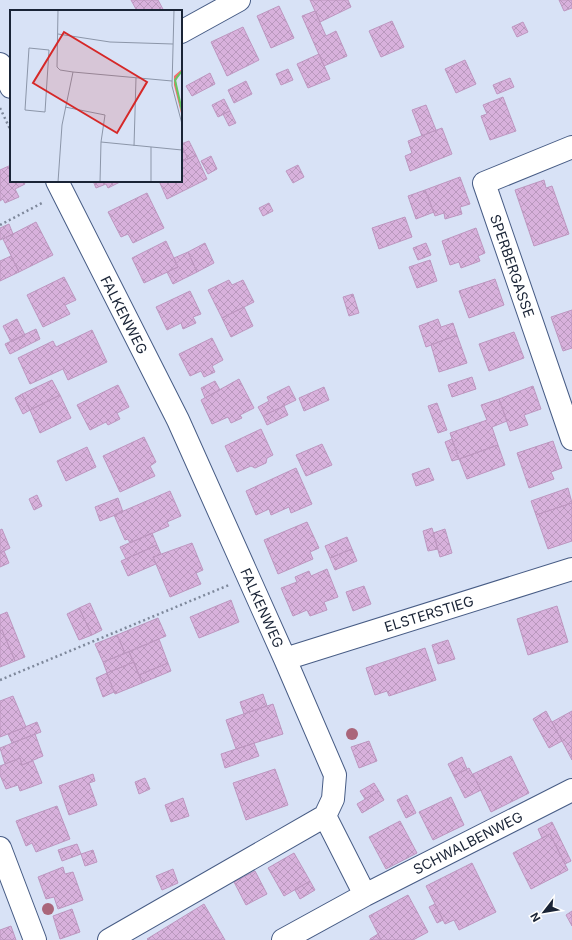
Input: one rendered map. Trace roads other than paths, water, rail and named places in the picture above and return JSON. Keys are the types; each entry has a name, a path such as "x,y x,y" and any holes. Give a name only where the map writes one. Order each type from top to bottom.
{"street":[{"path":"182,31 239,0"},
{"path":"0,64 10,84"},
{"name":"SPERBERGASSE","path":"572,147 484,183 572,439"},
{"name":"FALKENWEG","path":"60,186 178,420 249,577 335,775 333,799 324,816"},
{"name":"ELSTERSTIEG","path":"285,659 572,569"},
{"name":"SCHWALBENWEG","path":"282,940 365,895 572,790"},
{"path":"109,940 324,816 365,895"},
{"path":"0,848 35,940"}]}
